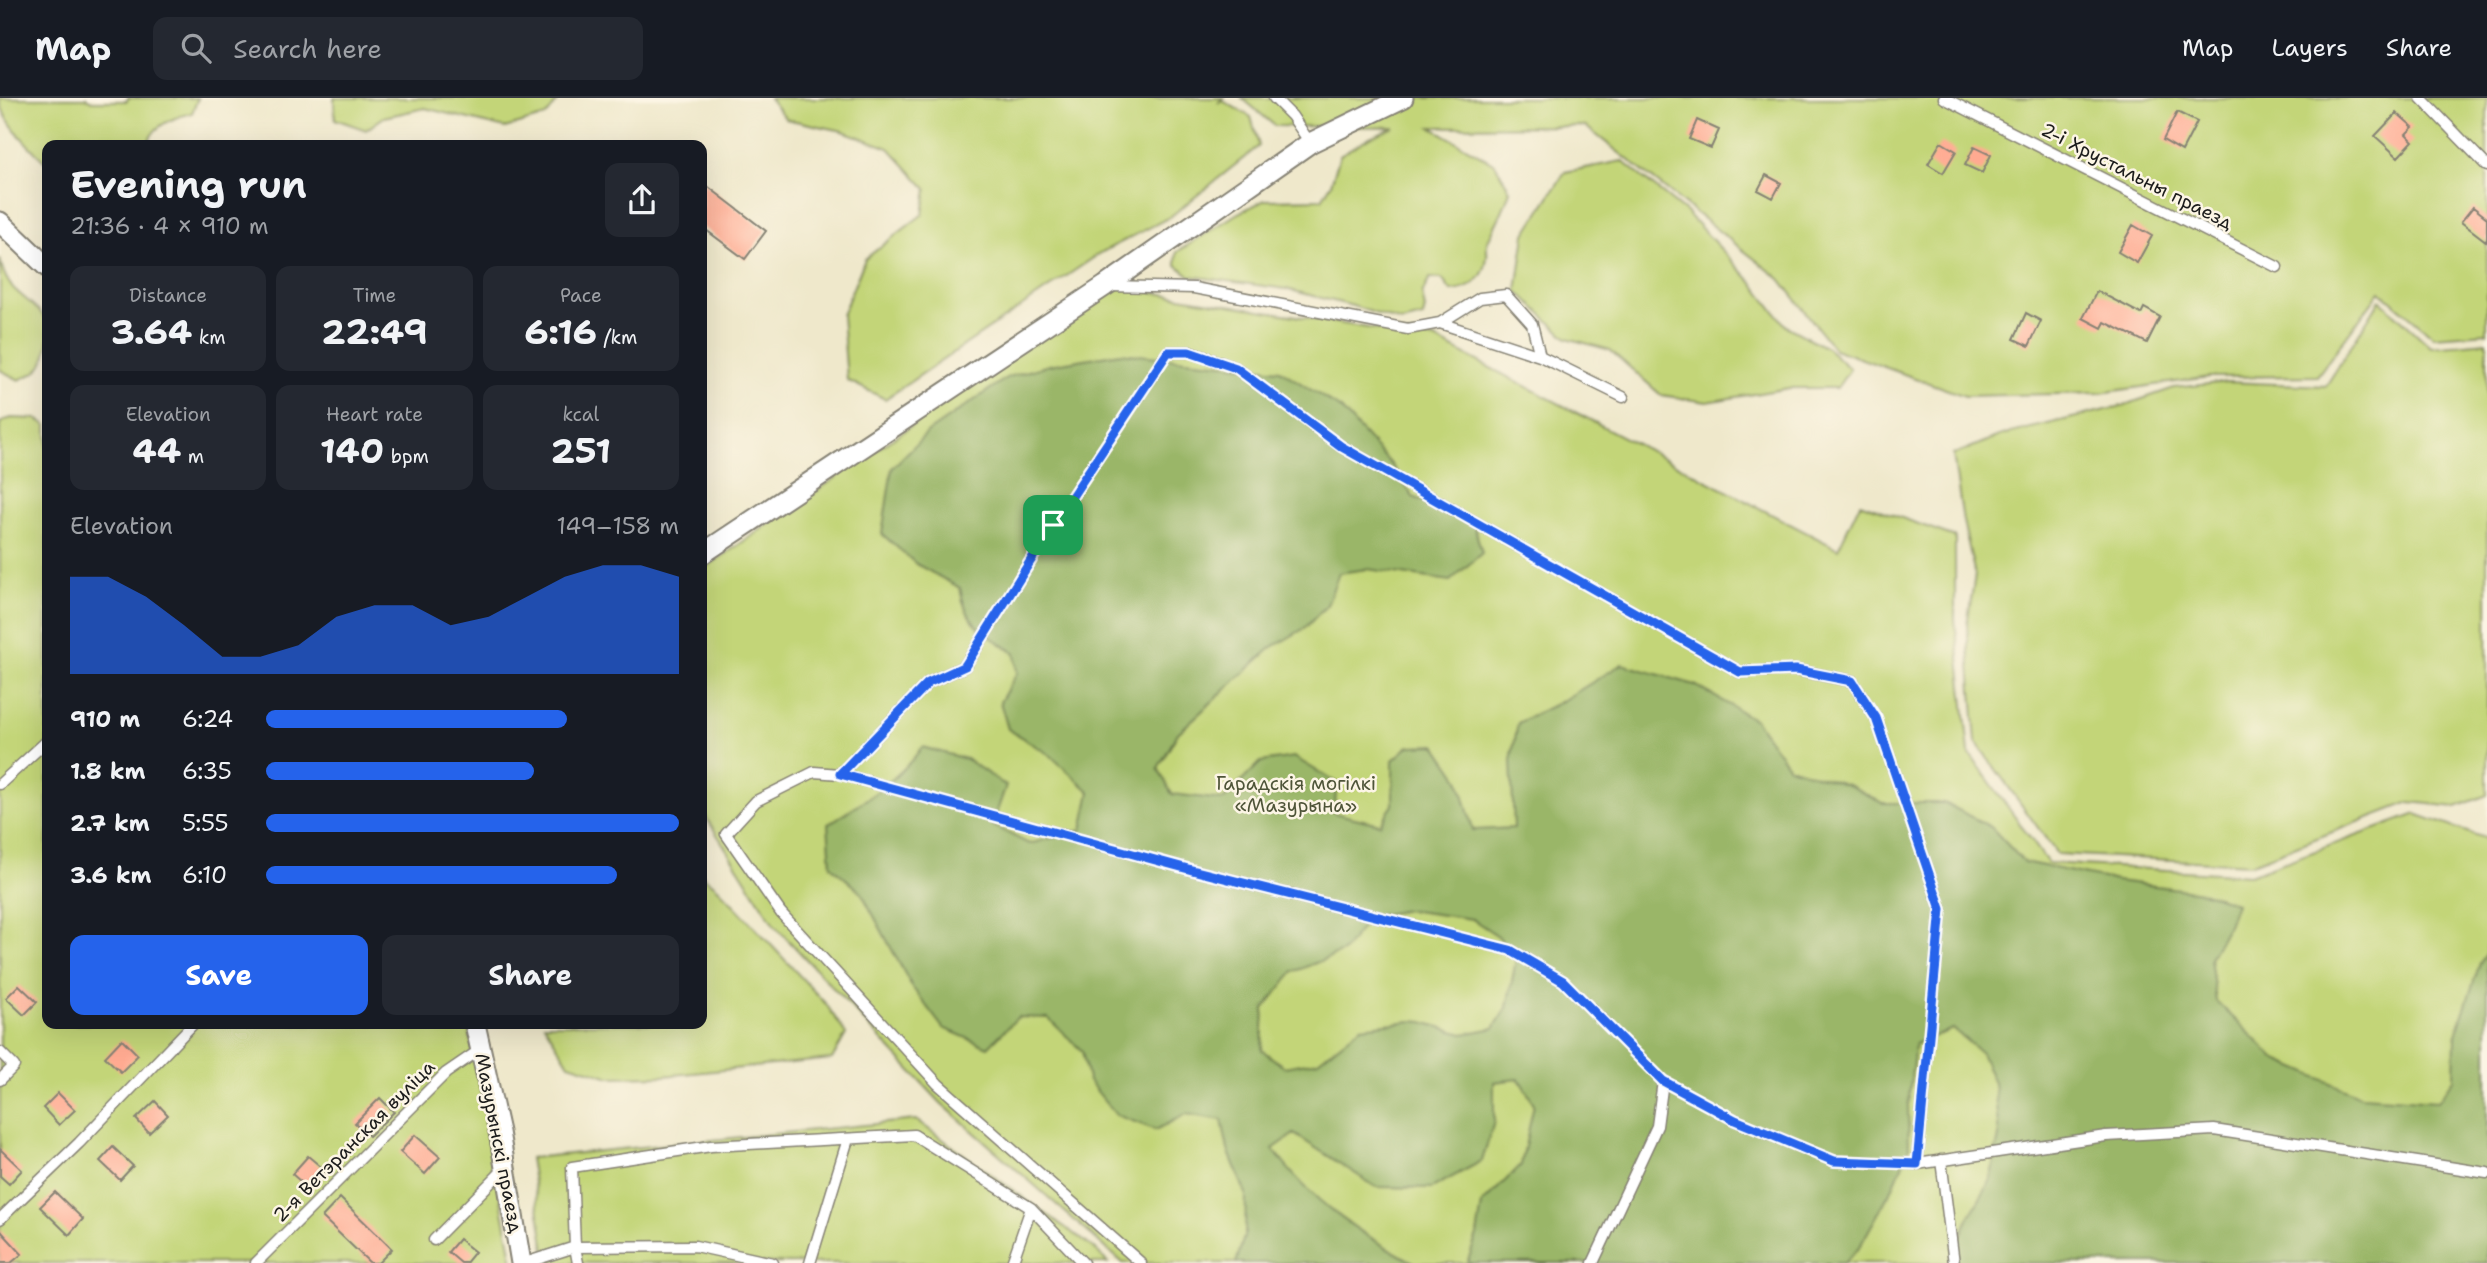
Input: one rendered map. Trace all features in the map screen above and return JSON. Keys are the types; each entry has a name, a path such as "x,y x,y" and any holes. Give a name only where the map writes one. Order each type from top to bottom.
{"street":[{"path":"707,551 1105,286 1310,143 1403,98"},
{"path":"0,222 42,262"},
{"name":"Мазурынскі праезд","path":"476,1029 523,1263"}],"lane":[{"path":"1274,98 1292,116 1310,143"},
{"name":"2-і Хрустальны праезд","path":"1944,98 2277,267"},
{"path":"2421,98 2487,166"},
{"path":"1105,286 1194,288 1408,329 1440,323 1480,298 1506,295 1532,324 1540,356"},
{"path":"1440,323 1540,356 1623,397"},
{"path":"840,774 928,683 965,666 1053,525 1168,352 1189,352 1236,368 1342,447 1740,672 1796,670 1852,681 1876,718 1941,909 1917,1164"},
{"path":"0,784 42,746"},
{"path":"1141,1263 938,1084 782,913 726,834 757,801 814,772 840,774 1192,870 1510,950 1563,981 1663,1081 1735,1120 1834,1161 1917,1164 2106,1136 2214,1129 2487,1174"},
{"path":"0,1219 79,1143 188,1029"},
{"name":"2-я Ветэранская вуліца","path":"256,1263 446,1073 481,1049"},
{"path":"0,1052 14,1066 0,1080"},
{"path":"1593,1263 1657,1126 1663,1081"},
{"path":"578,1263 572,1167 711,1146 914,1135 1031,1208 1083,1263"},
{"path":"810,1263 848,1139"},
{"path":"1941,1160 1954,1263"},
{"path":"434,1240 505,1168"},
{"path":"1012,1263 1031,1208"},
{"path":"523,1263 575,1247 695,1246 773,1263"}],"green space":[{"path":"0,98 127,101 128,98 198,98 192,113 159,127 149,140 42,140 42,159 11,124 1,106"},
{"path":"334,98 560,98 546,116 505,128 425,108 384,117 366,130 335,119"},
{"path":"769,98 1223,98 1218,103 1223,101 1251,117 1259,146 1170,217 1102,252 885,399 847,380 842,315 865,259 923,214 927,189 889,148 843,131 786,119"},
{"path":"1242,98 2487,98 2487,333 2434,337 2380,291 2317,376 2210,377 2100,393 1965,396 1834,349 1780,279 1585,126 1431,127 1495,164 1510,190 1487,243 1486,265 1476,282 1451,291 1442,279 1430,278 1422,294 1425,309 1423,317 1402,322 1286,289 1190,276 1176,264 1177,252 1238,213 1265,200 1322,199 1331,184 1340,155 1370,137 1394,127 1275,126"},
{"path":"1622,161 1688,214 1752,282 1786,326 1827,348 1850,369 1837,388 1789,388 1707,402 1661,395 1610,350 1567,338 1517,291 1525,234 1565,172"},
{"path":"0,259 11,285 42,314 42,365 19,380 0,370"},
{"name":"Гарадскія могілкі «Мазурына»","path":"1114,286 1435,339 1838,549 1860,503 1955,537 1955,619 1969,753 2048,863 2250,875 2416,814 2487,839 2487,1263 1123,1263 941,1103 775,926 707,819 707,567"},
{"path":"2380,300 2431,347 2487,342 2487,795 2456,807 2410,802 2250,864 2057,854 1976,742 1967,625 1975,575 1953,455 1999,436 2122,406 2174,388 2227,382 2326,386"},
{"path":"1120,353 1280,370 1341,409 1391,464 1413,497 1473,522 1482,553 1450,581 1367,569 1339,573 1327,605 1305,628 1271,648 1178,733 1158,768 1172,794 1223,800 1261,762 1294,757 1337,783 1334,813 1380,824 1393,805 1393,760 1409,746 1436,745 1459,779 1473,830 1514,828 1511,760 1518,723 1560,702 1622,664 1695,685 1755,720 1789,767 1851,786 1882,803 1945,803 1991,827 2024,862 2117,881 2202,892 2236,903 2228,925 2210,958 2216,1001 2277,1060 2361,1096 2438,1101 2454,1079 2455,1038 2480,963 2487,953 2487,1263 1948,1263 1968,1219 1990,1181 1999,1136 1994,1083 1981,1053 1953,1029 1915,1044 1908,1105 1909,1149 1894,1185 1859,1248 1844,1263 1467,1263 1477,1235 1482,1204 1521,1165 1534,1104 1519,1079 1494,1082 1494,1122 1482,1161 1432,1188 1376,1187 1294,1134 1273,1149 1303,1185 1337,1215 1415,1263 1236,1263 1245,1233 1246,1194 1228,1150 1222,1120 1186,1114 1156,1130 1116,1115 1088,1080 1082,1051 1048,1018 1018,1017 988,1047 943,1028 912,987 861,892 831,866 828,824 891,780 922,747 966,759 1006,786 992,825 1029,844 1082,830 1090,792 1050,755 1008,729 1000,702 1017,673 1015,653 986,634 972,620 960,588 916,564 882,534 892,468 928,432 1008,377 1049,365","holes":["1407,910 1472,919 1498,936 1516,960 1507,1007 1494,1028 1463,1034 1411,1021 1361,1027 1318,1061 1284,1067 1262,1050 1264,1009 1293,972 1343,952 1370,917"]},
{"path":"11,418 37,419 42,422 42,1029 469,1029 513,1263 0,1263 0,423"},
{"path":"707,879 826,1004 846,1034 832,1059 663,1076 610,1077 569,1064 547,1029 707,1029"},
{"path":"916,1120 1095,1249 1108,1263 547,1263 530,1158"}],"building":[{"path":"2177,112 2197,122 2182,151 2163,140"},
{"path":"2397,113 2413,127 2406,134 2413,141 2398,157 2375,136"},
{"path":"1697,120 1719,130 1711,148 1689,139"},
{"path":"1941,142 1956,151 1943,173 1928,164"},
{"path":"1974,147 1991,155 1982,173 1965,165"},
{"path":"1766,175 1781,183 1773,198 1758,190"},
{"path":"707,186 766,231 745,259 707,231"},
{"path":"2473,207 2487,218 2487,242 2461,222"},
{"path":"2133,225 2152,236 2137,263 2118,252"},
{"path":"2097,291 2141,314 2144,308 2160,317 2147,343 2105,322 2102,328 2083,318"},
{"path":"2026,313 2041,321 2029,346 2014,339"},
{"path":"19,985 37,1002 24,1015 6,998"},
{"path":"122,1039 138,1055 121,1072 105,1057"},
{"path":"58,1093 75,1110 59,1125 43,1108"},
{"path":"380,1098 394,1112 369,1136 355,1123"},
{"path":"155,1101 168,1115 149,1133 136,1119"},
{"path":"415,1135 440,1157 425,1174 400,1152"},
{"path":"113,1147 133,1166 120,1180 100,1161"},
{"path":"0,1149 22,1170 9,1184 0,1176"},
{"path":"308,1156 326,1171 310,1190 292,1174"},
{"path":"55,1192 83,1219 69,1235 40,1207"},
{"path":"340,1198 392,1249 378,1263 370,1263 322,1217"},
{"path":"0,1230 22,1254 11,1263 0,1263"},
{"path":"459,1239 475,1252 466,1263 461,1263 448,1252"}],"route":[{"path":"1168,352 1189,352 1236,368 1342,447 1740,672 1796,670 1852,681 1876,718 1941,909 1917,1164 1834,1161 1735,1120 1663,1081 1563,981 1510,950 1192,870 840,774 928,683 965,666 1053,525 1168,352"}]}
